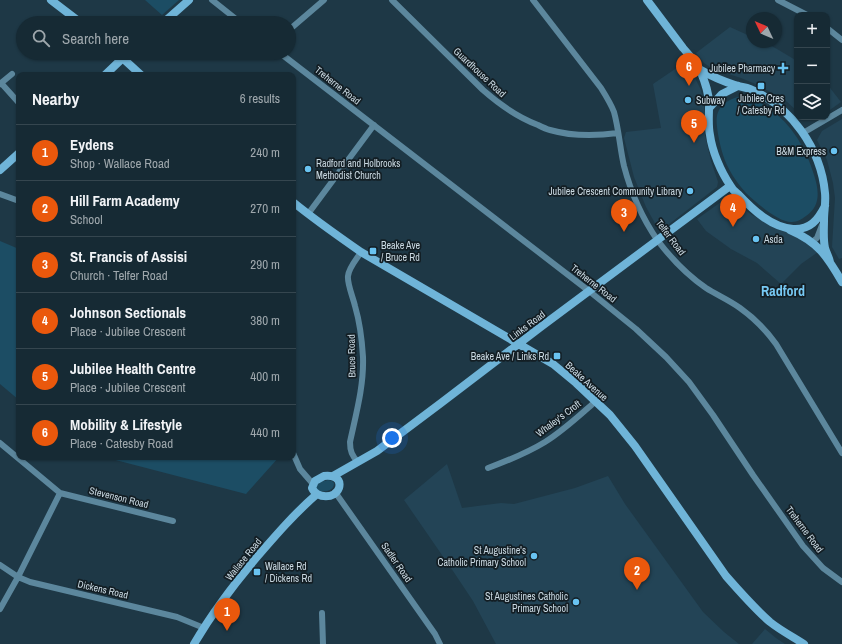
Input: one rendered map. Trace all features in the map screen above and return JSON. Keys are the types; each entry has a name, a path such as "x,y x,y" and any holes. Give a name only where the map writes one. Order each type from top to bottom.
{"street":[{"path":"51,0 72,16"},
{"path":"171,16 189,0"},
{"path":"212,0 232,16"},
{"path":"296,24 324,0"},
{"name":"Guardhouse Road","path":"392,0 498,104 549,130 579,135 618,133"},
{"name":"Telfer Road","path":"533,0 601,88 610,102 614,113 624,165 630,185 643,216 658,240 672,257 695,280 740,308 759,324 768,334 776,344 842,453"},
{"path":"647,0 699,69 708,90 710,107 708,119 710,136 716,159 730,186 745,202 760,214 775,224 806,237 812,242 822,251 842,282"},
{"path":"778,0 801,12"},
{"path":"830,30 842,40"},
{"path":"108,72 118,60"},
{"path":"127,60 138,72"},
{"name":"Treherne Road","path":"289,60 589,291 636,329 666,357 689,382 713,415 803,546 823,568 842,582"},
{"path":"699,69 715,78 762,94 780,107 803,133 812,148 823,179 826,194 824,238 825,247 830,262"},
{"path":"12,74 1,83 16,100"},
{"path":"710,107 722,94 738,86"},
{"path":"803,133 842,110"},
{"path":"308,214 374,125"},
{"path":"0,170 16,156"},
{"name":"Links Road","path":"333,476 377,451 730,186"},
{"path":"0,194 16,200"},
{"name":"Beake Avenue","path":"296,204 335,235 361,252 553,364 596,401 610,415 635,446 726,576 742,595 770,622 804,644"},
{"path":"785,228 805,228 813,224 820,216 825,206"},
{"path":"812,242 817,238 824,219"},
{"name":"Bruce Road","path":"358,462 352,456 350,442 359,398 363,359 358,317 348,276 350,269 361,252"},
{"name":"Whaley's Croft","path":"488,468 519,456 545,442 564,429 596,401"},
{"name":"Stevenson Road","path":"0,443 16,456"},
{"name":"Stevenson Road","path":"20,460 60,493 173,521"},
{"path":"296,460 300,469 313,484 312,488 317,494 322,496 331,494 338,488 339,483 333,476 324,476 315,481 313,484"},
{"name":"Sadler Road","path":"335,492 435,634 440,644"},
{"path":"0,609 18,577 60,493"},
{"name":"Wallace Road","path":"194,644 204,628 260,553 317,494"},
{"name":"Dickens Road","path":"0,565 18,577 30,582 177,617 204,628"},
{"path":"322,613 323,644"}],"shaded area":[{"path":"145,0 179,0 162,15"},
{"path":"730,27 746,34 746,48 777,49 794,59 794,108 786,101 758,85 713,69 704,63 696,53"},
{"path":"684,63 692,72 701,90 704,103 705,135 718,182 717,187 664,228 657,227 646,207 634,177 624,138 626,132 661,128 653,84"},
{"path":"830,88 841,102 830,110"},
{"path":"742,96 756,99 785,122 797,138 807,156 816,181 818,197 811,212 799,220 794,222 781,219 761,206 744,190 727,165 719,138 717,116 719,110 726,102"},
{"path":"842,119 842,258 839,259 832,247 835,198 833,183 827,160 817,140 822,131"},
{"path":"732,200 752,215 803,240 818,252 801,264 781,284 757,263 731,249 706,231 697,219 721,202"},
{"path":"0,241 16,248 16,397 0,384"},
{"path":"116,460 276,460 246,494"},
{"name":"St Augustine's Catholic Primary School","path":"447,464 462,508 501,503 514,504 575,488 608,476 625,504 703,612 739,644 496,644 473,601 404,500"},
{"path":"328,480 334,483 333,488 327,491 319,491 316,488 320,482"},
{"path":"765,629 776,638 785,644 752,644"}],"place":[{"name":"Jubilee Pharmacy","path":"783,68"},
{"name":"Mobility & Lifestyle","path":"689,86"},
{"name":"Jubilee Cres / Catesby Rd","path":"761,86"},
{"name":"Subway","path":"688,100"},
{"name":"Jubilee Health Centre","path":"694,143"},
{"name":"B&M Express","path":"834,151"},
{"name":"Radford and Holbrooks Methodist Church","path":"308,169"},
{"name":"Jubilee Crescent Community Library","path":"690,191"},
{"name":"Johnson Sectionals","path":"733,227"},
{"name":"St. Francis of Assisi","path":"624,232"},
{"name":"Asda","path":"756,239"},
{"name":"Beake Ave / Bruce Rd","path":"373,251"},
{"name":"Beake Ave / Links Rd","path":"557,356"},
{"name":"St Augustine's Catholic Primary School","path":"534,556"},
{"name":"Wallace Rd / Dickens Rd","path":"257,572"},
{"name":"Hill Farm Academy","path":"637,590"},
{"name":"St Augustines Catholic Primary School","path":"576,602"},
{"name":"Eydens","path":"227,631"}],"district":[{"name":"Radford","path":"783,291"}]}
